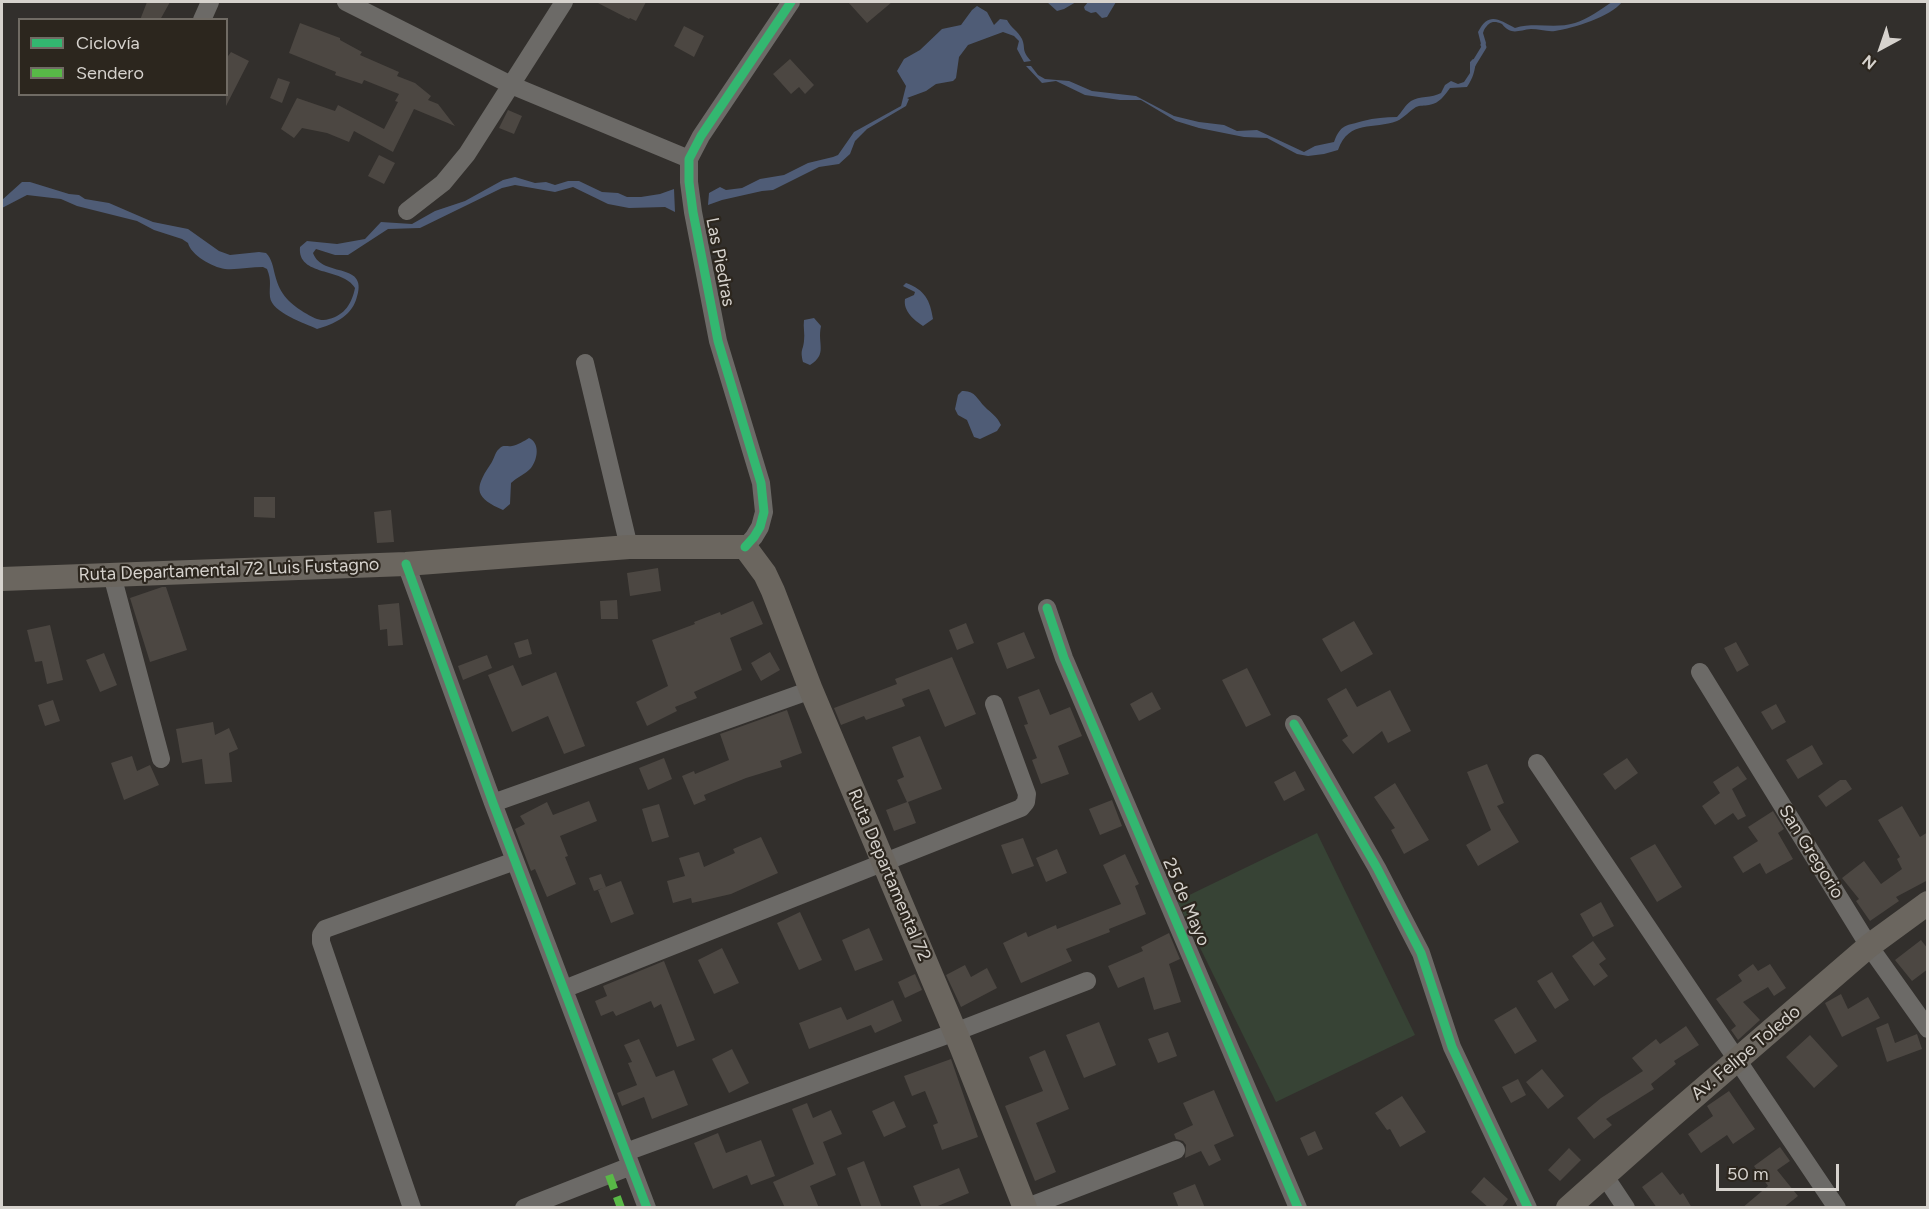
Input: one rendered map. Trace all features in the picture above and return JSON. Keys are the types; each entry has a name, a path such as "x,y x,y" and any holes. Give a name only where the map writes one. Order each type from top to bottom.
{"main road":[{"name":"Ruta Departamental 72 Luis Fustagno","path":"2,579 406,564 628,547 745,547"},
{"name":"Ruta Departamental 72","path":"745,547 765,574 773,591 811,690 1025,1208"},
{"name":"Av. Felipe Toledo","path":"1568,1208 1869,946 1928,903"}],"street":[{"path":"203,18 210,2"},
{"path":"346,2 511,85 689,159"},
{"path":"407,211 443,183 467,154 564,2"},
{"name":"Las Piedras","path":"745,547 760,527 764,512 761,483 718,341 693,212 689,159 701,136 791,2"},
{"path":"585,363 628,547"},
{"path":"406,564 493,803 647,1208"},
{"path":"112,575 161,759"},
{"name":"25 de Mayo","path":"1047,608 1069,669 1298,1208"},
{"name":"San Gregorio","path":"1700,672 1869,946 1928,1029"},
{"path":"493,803 811,690"},
{"path":"564,989 1021,808 1028,794 994,704"},
{"path":"1294,724 1377,868 1421,953 1452,1047 1528,1208"},
{"path":"1537,763 1837,1208"},
{"path":"412,1208 321,942 321,935 325,929 515,861"},
{"path":"524,1208 629,1159 1087,981"},
{"path":"1025,1208 1176,1150"},
{"path":"1604,1175 1626,1208"}],"green space":[{"path":"1317,833 1415,1035 1276,1102 1177,901"}],"water":[{"path":"1047,2 1076,2 1057,11"},
{"path":"1088,2 1116,2 1107,17 1102,18 1096,12 1091,13 1085,10 1084,7"},
{"path":"1612,2 1622,2 1601,17 1555,31 1531,29 1512,31 1502,24 1492,22 1484,30 1486,43 1484,50 1482,48 1478,32 1482,25 1490,19 1499,20 1515,28 1568,25 1585,19"},
{"path":"977,6 987,12 994,25 1000,19 1007,20 1020,36 1025,52 1031,61 1024,62 1017,49 1019,41 1014,36 1003,32 968,45 959,57 956,78 953,81 936,84 926,91 907,98 909,99 906,106 867,129 855,141 850,154 839,164 819,167 773,190 708,205 709,193 720,187 726,190 742,188 760,179 784,175 808,163 838,155 854,132 901,106 906,86 897,71 904,59 920,50 942,29 961,25"},
{"path":"1473,59 1476,60 1474,71 1467,87 1450,88 1436,103 1416,107 1397,121 1355,130 1343,140 1338,150 1308,156 1297,154 1267,138 1244,137 1176,121 1141,100 1120,100 1085,95 1056,81 1042,83 1026,66 1031,66 1038,75 1045,79 1069,81 1092,91 1136,96 1174,116 1224,125 1237,131 1257,130 1304,152 1315,146 1334,142 1339,131 1345,126 1372,119 1397,117 1411,101 1441,93 1445,85 1451,81 1458,84 1464,82 1470,73 1470,62"},
{"path":"515,177 535,183 546,182 555,185 568,181 579,181 602,192 618,193 627,197 660,194 674,189 675,212 665,207 629,208 608,204 573,187 555,192 515,185 502,188 420,228 388,229 348,255 335,255 316,249 313,253 318,261 351,274 357,279 359,288 356,300 346,315 317,329 276,308 270,297 269,273 263,267 220,268 198,256 182,239 154,230 137,221 77,206 61,199 27,195 2,208 2,200 22,182 30,182 79,195 85,199 109,203 153,222 188,229 219,251 230,255 266,253 271,260 277,282 287,298 307,314 326,320 343,311 350,303 355,288 349,281 313,268 306,263 301,257 300,247 307,241 337,244 365,239 381,222 412,224 435,211 465,201 503,180"},
{"path":"906,283 922,292 930,306 933,319 923,326 907,311 905,299 914,295 915,292 903,286"},
{"path":"814,318 821,326 821,348 819,357 810,365 803,362 802,358 804,320"},
{"path":"962,391 973,394 996,417 1001,425 997,431 980,439 974,437 967,420 958,415 955,409 958,395"},
{"path":"529,438 533,440 536,447 535,460 529,470 511,483 510,504 503,510 483,497 480,492 481,481 501,447 516,445"}],"building":[{"path":"147,2 170,2 161,18 141,18"},
{"path":"596,2 646,2 636,21"},
{"path":"848,2 892,2 867,23"},
{"path":"300,23 340,38 362,52 360,55 399,72 397,76 415,83 431,96 428,100 438,104 455,126 414,109 393,152 354,131 349,142 327,133 302,128 294,138 281,129 297,98 335,111 338,105 384,129 398,102 395,101 399,94 364,80 362,84 335,75 336,72 289,53"},
{"path":"684,26 704,36 694,57 674,46"},
{"path":"231,52 249,61 226,106 226,96 228,96 228,56"},
{"path":"790,59 814,85 805,94 799,87 791,94 773,74"},
{"path":"278,78 290,82 282,103 270,98"},
{"path":"508,110 522,116 514,134 499,128"},
{"path":"379,155 395,163 384,184 368,176"},
{"path":"254,497 275,497 275,518 254,517"},
{"path":"391,510 394,542 377,543 374,512"},
{"path":"658,568 661,591 630,596 627,573"},
{"path":"166,587 187,650 150,662 130,598"},
{"path":"617,600 618,619 601,619 600,601"},
{"path":"753,601 763,624 730,638 742,670 694,692 697,698 675,707 677,711 647,726 636,702 668,686 652,640"},
{"path":"399,603 403,645 388,646 387,629 380,630 378,605"},
{"path":"1354,621 1373,654 1341,672 1322,639"},
{"path":"966,623 974,643 957,650 949,630"},
{"path":"50,625 63,680 47,684 42,661 35,662 27,630"},
{"path":"1024,632 1035,658 1007,669 997,643"},
{"path":"528,639 532,654 519,658 514,643"},
{"path":"1736,642 1749,665 1737,672 1724,648"},
{"path":"770,652 780,670 761,681 751,663"},
{"path":"104,653 117,685 100,692 86,660"},
{"path":"487,655 492,668 463,680 458,666"},
{"path":"952,657 976,714 945,727 929,689 902,699 905,706 866,720 864,716 841,725 834,708 897,684 895,679"},
{"path":"513,665 522,686 556,672 585,746 564,754 548,716 512,732 488,675"},
{"path":"1247,668 1271,715 1246,727 1222,680"},
{"path":"1346,688 1357,707 1390,690 1411,731 1388,743 1382,731 1353,754 1342,740 1348,736 1327,699"},
{"path":"1039,689 1050,715 1070,707 1082,736 1058,746 1069,774 1041,784 1032,760 1037,758 1024,725 1028,724 1018,697"},
{"path":"1152,692 1161,709 1139,721 1130,704"},
{"path":"53,700 60,721 45,726 38,705"},
{"path":"1776,704 1786,722 1772,730 1761,712"},
{"path":"787,710 802,753 780,761 782,767 746,778 704,795 706,800 694,805 682,776 694,771 695,774 729,760 720,734"},
{"path":"213,722 215,735 229,728 238,749 229,753 232,782 205,784 202,759 182,763 176,729"},
{"path":"920,736 942,789 908,802 916,823 894,831 886,810 907,802 897,780 904,777 892,747"},
{"path":"1812,745 1823,764 1798,779 1786,760"},
{"path":"132,756 137,771 150,765 159,785 124,800 111,763"},
{"path":"664,758 672,779 648,790 639,768"},
{"path":"1627,758 1638,773 1615,790 1603,774"},
{"path":"1487,764 1504,803 1497,806 1519,842 1478,866 1466,845 1491,830 1467,772"},
{"path":"1738,766 1747,779 1732,789 1746,816 1738,820 1733,813 1715,825 1702,806 1720,793 1713,782"},
{"path":"1295,771 1305,790 1284,801 1274,782"},
{"path":"1840,780 1846,780 1852,789 1826,807 1818,796"},
{"path":"1395,783 1429,840 1404,854 1391,830 1395,828 1374,797"},
{"path":"1112,800 1122,826 1100,835 1089,809"},
{"path":"589,801 597,821 560,836 568,856 565,857 576,884 547,897 535,869 531,871 515,829 525,824 520,816 547,802 553,815"},
{"path":"659,804 669,837 652,842 642,809"},
{"path":"1902,806 1920,837 1928,832 1928,880 1896,897 1899,901 1870,921 1856,901 1859,899 1842,878 1864,861 1881,884 1902,869 1897,859 1900,857 1878,820"},
{"path":"1773,811 1784,829 1778,833 1793,859 1766,874 1760,863 1743,873 1733,857 1758,841 1748,827"},
{"path":"761,837 778,873 731,894 692,903 691,898 673,903 667,881 685,876 679,858 699,852 704,867 735,853 733,849"},
{"path":"1023,838 1034,866 1012,874 1001,845"},
{"path":"1655,844 1682,887 1657,902 1630,858"},
{"path":"1057,849 1067,873 1046,882 1036,858"},
{"path":"1125,854 1139,884 1135,886 1146,914 1109,929 1110,932 1066,949 1072,961 1021,983 1003,943 1026,932 1028,937 1056,925 1057,929 1121,904 1103,865"},
{"path":"601,874 606,887 594,891 589,878"},
{"path":"621,881 634,914 611,923 598,890"},
{"path":"1601,902 1614,926 1593,937 1580,914"},
{"path":"800,912 822,960 799,970 777,923"},
{"path":"869,928 883,960 855,971 842,940"},
{"path":"1169,933 1180,959 1169,964 1181,1002 1154,1010 1144,977 1118,988 1108,966 1143,951 1141,947"},
{"path":"1921,940 1928,949 1928,969 1912,981 1895,960"},
{"path":"1593,941 1606,959 1599,964 1608,976 1594,986 1572,956"},
{"path":"722,948 739,983 714,994 698,960"},
{"path":"664,961 695,1040 677,1047 661,1004 654,1008 651,1001 616,1016 613,1011 601,1016 595,1001 607,996 603,986"},
{"path":"1753,964 1758,971 1770,964 1786,988 1774,996 1768,987 1743,1002 1760,1020 1738,1040 1731,1030 1736,1026 1716,999 1742,981 1738,975"},
{"path":"965,965 971,977 987,968 997,988 961,1007 946,975"},
{"path":"1552,972 1569,1000 1555,1009 1537,981"},
{"path":"915,974 922,990 905,998 898,982"},
{"path":"1841,994 1848,1009 1868,997 1880,1018 1842,1037 1825,1003"},
{"path":"893,1000 902,1021 875,1033 871,1025 809,1049 799,1023 841,1007 847,1020"},
{"path":"1516,1007 1537,1041 1515,1054 1494,1020"},
{"path":"1099,1022 1116,1065 1084,1078 1066,1035"},
{"path":"1888,1023 1895,1043 1917,1034 1922,1049 1887,1062 1876,1028"},
{"path":"1686,1026 1699,1045 1674,1061 1676,1064 1651,1084 1654,1089 1606,1119 1612,1125 1594,1139 1577,1118 1601,1098 1643,1071 1632,1058 1656,1039 1660,1044"},
{"path":"1168,1032 1177,1056 1158,1063 1148,1039"},
{"path":"1810,1035 1838,1066 1814,1088 1786,1057"},
{"path":"639,1039 656,1077 674,1070 688,1105 652,1119 644,1097 622,1106 617,1093 637,1085 628,1063 632,1062 624,1045"},
{"path":"732,1049 749,1083 729,1093 712,1059"},
{"path":"1045,1050 1069,1109 1036,1123 1056,1172 1035,1181 1005,1106 1043,1091 1029,1057"},
{"path":"951,1059 978,1137 942,1150 933,1125 938,1123 925,1091 912,1096 904,1076"},
{"path":"1542,1069 1564,1096 1548,1109 1526,1082"},
{"path":"1518,1079 1526,1095 1511,1103 1502,1087"},
{"path":"1214,1090 1234,1136 1214,1145 1221,1160 1209,1166 1201,1151 1185,1158 1186,1145 1183,1141 1176,1139 1174,1134 1193,1125 1183,1103"},
{"path":"1729,1091 1755,1129 1733,1144 1727,1135 1701,1153 1688,1134 1713,1116 1707,1106"},
{"path":"1402,1096 1426,1132 1400,1147 1390,1129 1387,1130 1375,1113"},
{"path":"894,1101 906,1127 884,1137 872,1111"},
{"path":"807,1103 813,1118 831,1110 842,1134 823,1142 836,1175 810,1186 819,1208 785,1208 773,1182 814,1164 792,1109"},
{"path":"1315,1131 1323,1149 1308,1156 1300,1138"},
{"path":"718,1133 726,1153 761,1140 775,1176 751,1185 747,1175 713,1189 694,1143"},
{"path":"1780,1147 1790,1161 1777,1170 1798,1196 1783,1208 1742,1208 1768,1186 1754,1166"},
{"path":"1569,1148 1581,1160 1560,1181 1548,1170"},
{"path":"864,1161 882,1208 862,1208 847,1168"},
{"path":"959,1168 969,1193 933,1208 922,1208 913,1186"},
{"path":"1662,1172 1680,1195 1683,1193 1692,1208 1657,1208 1642,1187"},
{"path":"1484,1177 1508,1199 1501,1208 1489,1208 1471,1192"},
{"path":"1195,1184 1205,1208 1179,1208 1173,1193"}],"waterway":[{"path":"1473,65 1483,45"}],"marked path":[{"path":"609,1175 621,1208"}],"cycle path":[{"path":"745,547 760,527 764,512 761,483 718,341 693,212 689,159 701,136 791,2"},
{"path":"406,564 493,803 647,1208"},
{"path":"1047,608 1064,658 1298,1208"},
{"path":"1294,724 1377,868 1421,953 1452,1047 1528,1208"}]}
